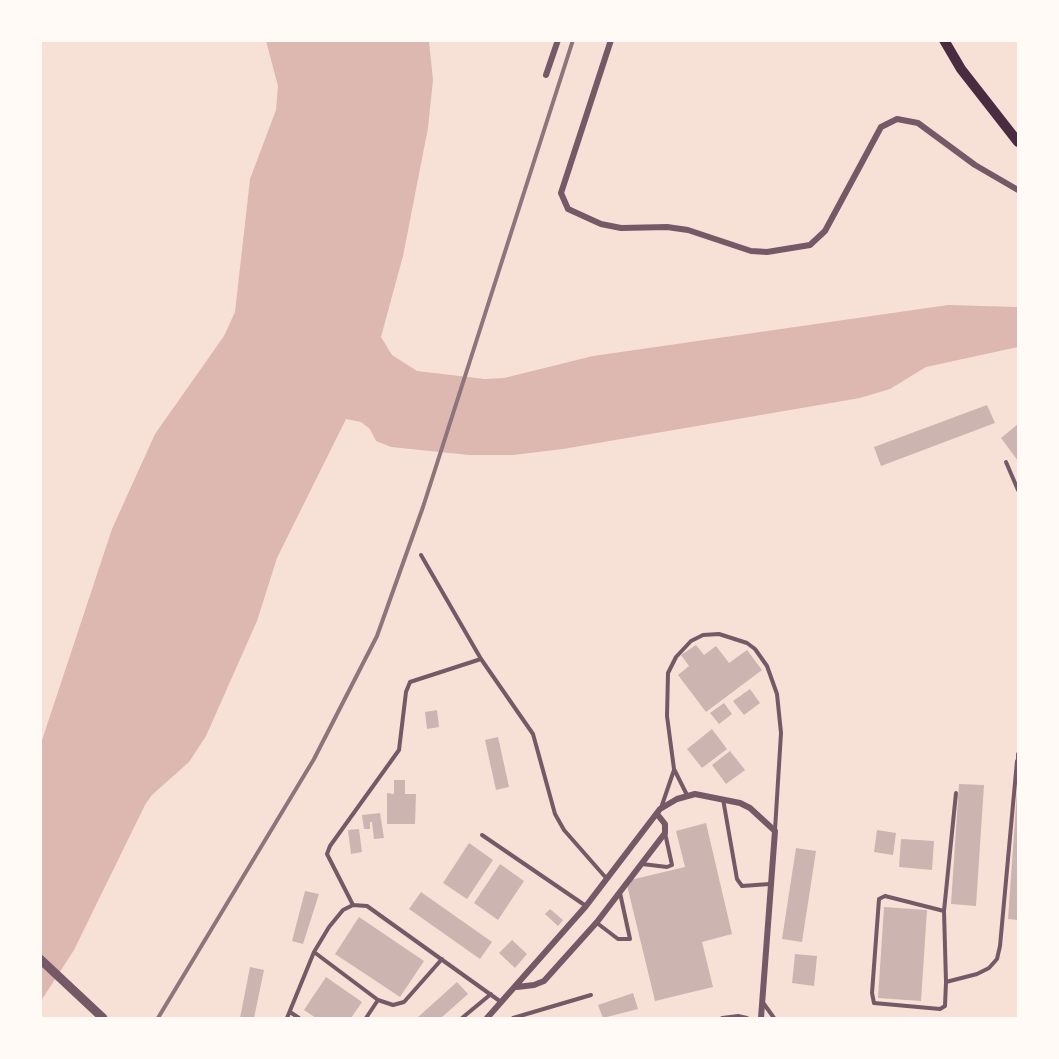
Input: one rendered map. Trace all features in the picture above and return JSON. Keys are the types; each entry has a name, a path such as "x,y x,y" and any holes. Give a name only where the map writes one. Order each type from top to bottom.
{"main road":[{"path":"944,40 968,79 1018,142"}],"street":[{"path":"546,75 558,40"},
{"path":"611,40 561,193 568,209 601,224 621,228 667,227 688,230 751,251 768,252 810,245 825,231 881,127 897,119 918,123 975,165 1018,190"},
{"path":"487,1018 517,987 586,906 659,812 687,795 723,799 750,808 775,831 764,1004 761,1018"},
{"path":"517,987 544,981 597,922 665,833 665,824 659,812"},
{"path":"40,959 104,1018"}],"lane":[{"path":"1006,462 1018,490"},
{"path":"421,555 481,658 533,734 555,814 564,830 607,880"},
{"path":"687,795 674,769 666,685 676,657 691,641 703,635 719,634 747,643 762,657 767,666 779,710 781,733 775,831"},
{"path":"352,905 327,854 330,846 399,750 406,692 410,682 481,658"},
{"path":"946,982 977,974 989,968 997,959 1018,754"},
{"path":"659,812 674,769"},
{"path":"944,911 885,896 879,899 872,993 874,1003 881,1006 940,1009 945,1006 944,911 956,793"},
{"path":"723,799 737,879 742,886 771,884"},
{"path":"642,864 667,867 672,865 665,833"},
{"path":"482,835 586,906"},
{"path":"597,922 618,939 630,939 620,893"},
{"path":"287,1018 314,952 329,927 343,910 352,905 367,906 501,1002"},
{"path":"314,952 378,1000 393,1005 404,1002 442,959"},
{"path":"462,1018 490,994"},
{"path":"513,1018 591,995"},
{"path":"366,1018 378,1000"},
{"path":"764,1004 774,1018"},
{"path":"290,1012 299,1018"},
{"path":"722,1018 738,1016 747,1018"}],"shaded area":[{"path":"266,41 429,41 433,80 428,128 403,256 381,337 392,355 417,371 485,379 504,378 593,356 948,305 1018,307 1018,347 926,367 890,389 860,398 563,449 513,455 469,455 391,447 376,441 370,429 361,422 346,419 277,558 257,621 206,736 189,762 152,795 145,805 74,950 41,1001 41,743 112,529 155,434 224,336 235,312 250,179 276,110 278,86"}],"building":[{"path":"987,405 995,423 881,466 874,447"},
{"path":"1018,424 1018,461 1001,438"},
{"path":"696,645 704,655 716,646 729,663 747,650 762,670 706,712 678,675 689,666 681,655"},
{"path":"750,689 760,703 744,715 733,701"},
{"path":"724,703 732,714 719,724 710,713"},
{"path":"437,710 439,727 427,729 425,712"},
{"path":"712,729 727,749 702,768 687,749"},
{"path":"498,737 509,787 496,790 485,740"},
{"path":"730,751 745,770 726,784 712,765"},
{"path":"394,780 405,780 405,794 416,794 415,824 387,824 387,793 394,794"},
{"path":"959,784 984,785 976,906 951,904"},
{"path":"1018,791 1018,920 1008,919"},
{"path":"380,813 384,838 374,839 372,822 370,822 370,829 364,829 362,815"},
{"path":"706,823 732,934 702,942 713,987 655,1001 626,881 685,867 676,831"},
{"path":"359,829 362,852 351,854 348,830"},
{"path":"877,830 896,833 893,855 874,852"},
{"path":"901,839 934,841 932,870 899,867"},
{"path":"469,843 493,860 467,899 443,883"},
{"path":"796,848 816,851 802,942 782,939"},
{"path":"500,864 524,881 498,920 474,903"},
{"path":"305,891 319,894 303,944 292,941"},
{"path":"421,892 492,942 480,959 409,909"},
{"path":"884,907 927,910 921,1001 878,998"},
{"path":"550,909 563,920 558,926 545,914"},
{"path":"359,917 424,961 400,997 335,954"},
{"path":"512,940 527,954 515,968 499,953"},
{"path":"795,954 817,956 814,986 792,983"},
{"path":"250,967 264,970 254,1018 240,1018"},
{"path":"326,977 362,1002 351,1018 316,1018 304,1010"},
{"path":"457,982 468,994 441,1018 417,1018"},
{"path":"633,993 638,1009 603,1018 598,1005"}],"railway":[{"path":"158,1018 314,759 377,636 423,507 573,40"}]}
